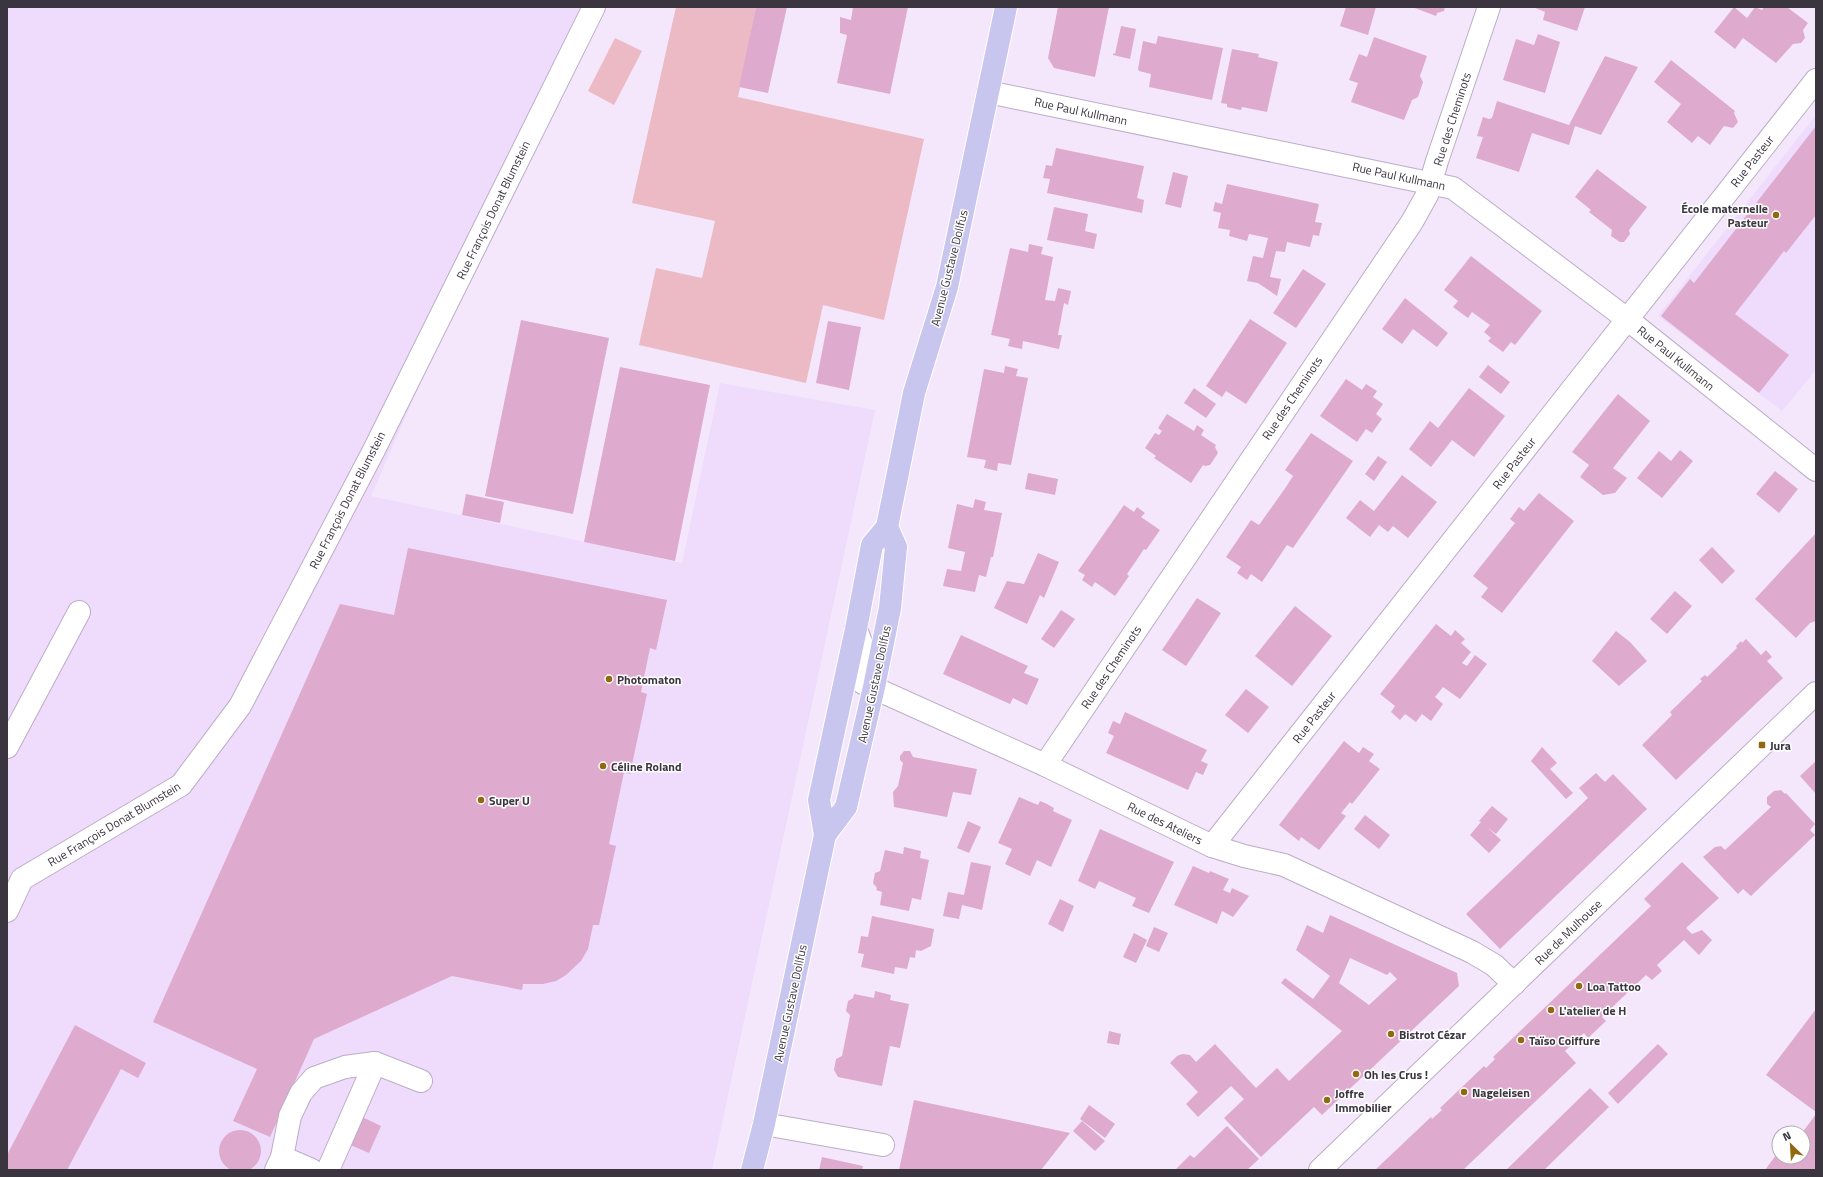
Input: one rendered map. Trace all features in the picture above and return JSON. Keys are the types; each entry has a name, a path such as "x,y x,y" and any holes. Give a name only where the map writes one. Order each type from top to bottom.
{"main road":[{"name":"Avenue Gustave Dollfus","path":"752,1170 764,1124 825,835 819,800 856,629 872,545 887,527 914,393 947,287 1006,7"},
{"name":"Avenue Gustave Dollfus","path":"825,835 846,807 874,687 890,608 896,547 887,527"}],"street":[{"name":"Rue François Donat Blumstein","path":"7,911 22,880 181,784 240,706 374,450 594,7"},
{"name":"Rue des Cheminots","path":"1045,765 1412,222 1427,195 1489,7"},
{"name":"Rue Pasteur","path":"1212,846 1816,80"},
{"name":"Rue Paul Kullmann","path":"988,92 1452,188 1627,319 1816,470"},
{"path":"7,747 78,612"},
{"name":"Rue des Ateliers","path":"856,629 864,648 863,682 1045,765 1212,846 1291,869 1472,952 1494,965 1514,984"},
{"name":"Rue de Mulhouse","path":"1320,1170 1816,694"},
{"path":"312,1170 279,1164 290,1116 301,1093 314,1078 344,1067 375,1064 420,1082"},
{"path":"328,1170 375,1064"},
{"path":"764,1124 883,1145"}],"shaded area":[{"path":"7,7 584,7 371,496 682,563 720,383 875,410 712,1170 7,1170"},
{"path":"676,7 756,7 738,97 924,139 884,320 823,305 806,383 639,345 656,268 702,278 715,221 632,203"},
{"path":"615,38 642,51 614,105 588,91"},
{"name":"École maternelle Pasteur","path":"1816,115 1816,370 1782,411 1658,316"}],"building":[{"path":"756,7 787,7 768,93 739,87"},
{"path":"853,7 908,7 890,94 837,83 847,35 840,33 840,17 851,20"},
{"path":"1058,7 1109,7 1095,77 1054,68 1048,58"},
{"path":"1346,7 1376,7 1368,35 1340,26"},
{"path":"1412,7 1445,7 1444,11 1437,13 1436,16"},
{"path":"1533,7 1585,7 1577,31 1543,20 1545,12"},
{"path":"1734,7 1747,18 1755,7 1762,10 1764,7 1787,7 1808,23 1803,30 1805,38 1801,43 1793,44 1776,63 1743,38 1735,49 1714,32"},
{"path":"1121,26 1136,29 1130,59 1113,55 1113,53 1115,54"},
{"path":"1538,34 1560,42 1545,93 1503,80 1516,39 1534,45"},
{"path":"1158,36 1223,48 1212,100 1149,87 1151,74 1139,71 1138,69 1143,41 1156,44"},
{"path":"1374,37 1427,56 1420,76 1423,82 1418,97 1412,100 1404,120 1351,102 1358,83 1349,80 1359,54 1367,57"},
{"path":"1232,49 1259,54 1258,57 1278,62 1267,112 1242,107 1241,110 1227,107 1227,104 1221,103"},
{"path":"1605,56 1638,67 1601,135 1575,126 1569,145 1532,133 1519,172 1476,158 1483,137 1477,136 1483,117 1489,119 1492,118 1497,101 1569,125"},
{"path":"1671,60 1735,111 1734,113 1738,122 1733,128 1724,126 1710,145 1698,136 1692,143 1667,122 1681,104 1654,82"},
{"path":"1816,126 1816,215 1786,253 1784,251 1735,314 1789,355 1759,393 1661,316 1690,279 1694,283"},
{"path":"1056,148 1144,166 1137,198 1144,200 1142,213 1047,193 1050,179 1043,178 1046,165 1052,166"},
{"path":"1597,169 1647,207 1629,230 1630,234 1624,242 1620,242 1611,236 1612,230 1589,212 1591,210 1575,197"},
{"path":"1173,172 1188,176 1181,208 1165,204"},
{"path":"1227,184 1319,204 1315,222 1322,223 1319,236 1313,235 1310,247 1287,242 1285,252 1276,251 1270,277 1281,279 1277,296 1258,283 1247,281 1253,256 1263,258 1268,238 1249,234 1247,241 1229,236 1230,230 1218,228 1221,213 1213,211 1215,202 1222,204"},
{"path":"1054,207 1088,214 1085,231 1097,234 1094,249 1047,240"},
{"path":"1029,244 1043,247 1041,254 1053,257 1045,300 1055,301 1058,288 1071,291 1068,305 1064,303 1058,335 1062,335 1059,349 1023,341 1022,349 1008,346 1010,339 991,335 1010,248 1028,252"},
{"path":"1471,256 1542,311 1515,345 1511,342 1503,352 1488,341 1491,338 1484,332 1490,325 1472,312 1468,318 1453,307 1458,301 1444,290"},
{"path":"1303,269 1326,284 1296,328 1273,313"},
{"path":"1405,298 1448,333 1437,347 1413,329 1402,344 1382,329"},
{"path":"1250,319 1287,343 1246,404 1226,391 1222,397 1206,386"},
{"path":"521,320 609,338 573,514 485,496"},
{"path":"828,321 861,327 849,390 816,383"},
{"path":"1488,365 1510,382 1501,394 1479,377"},
{"path":"1005,366 1018,369 1016,376 1028,378 1011,465 998,463 997,471 984,468 986,460 967,457 984,369 1004,373"},
{"path":"620,367 710,385 675,561 584,542"},
{"path":"1346,379 1362,390 1366,384 1377,391 1373,397 1383,404 1376,414 1382,419 1372,433 1366,429 1357,442 1320,416"},
{"path":"1194,388 1216,404 1206,418 1184,403"},
{"path":"1469,388 1505,416 1474,457 1452,440 1431,467 1409,449 1430,421 1438,428"},
{"path":"1618,394 1650,421 1613,468 1627,478 1615,493 1603,495 1580,477 1589,465 1572,452"},
{"path":"1167,414 1194,431 1197,425 1204,430 1201,435 1216,445 1215,447 1218,453 1210,465 1203,465 1191,483 1154,458 1156,456 1145,448 1155,433 1159,435 1162,431 1158,428"},
{"path":"1311,433 1353,461 1293,548 1287,545 1262,582 1251,574 1247,580 1237,573 1241,567 1226,557 1251,520 1259,525 1286,487 1293,476 1285,470"},
{"path":"1680,450 1693,461 1662,498 1637,478 1659,451 1671,461"},
{"path":"1378,456 1387,462 1374,481 1365,474"},
{"path":"1775,471 1798,489 1779,513 1756,494"},
{"path":"1028,473 1058,479 1055,495 1025,489"},
{"path":"1402,475 1437,502 1408,538 1393,526 1388,532 1379,525 1370,537 1346,518 1360,500 1374,511"},
{"path":"1539,493 1574,521 1502,613 1481,597 1488,588 1473,576 1515,523 1510,519 1519,507 1524,511"},
{"path":"466,494 504,502 500,523 462,515"},
{"path":"975,499 986,502 984,510 1002,513 993,557 991,557 986,577 979,575 975,592 943,586 947,569 961,571 965,552 948,548 957,504 973,508"},
{"path":"1124,505 1134,512 1137,507 1145,513 1141,517 1160,530 1146,550 1144,549 1127,574 1129,576 1115,596 1095,582 1092,587 1082,580 1085,575 1078,571"},
{"path":"1816,533 1816,621 1810,623 1796,638 1755,599"},
{"path":"1712,547 1735,571 1722,584 1699,560"},
{"path":"408,548 667,600 656,650 650,648 641,692 647,694 630,774 624,772 609,844 616,846 599,925 593,925 588,949 581,961 566,975 556,981 543,984 523,984 522,990 452,976 314,1039 270,1137 233,1121 257,1069 153,1022 340,604 394,615"},
{"path":"1038,553 1059,562 1044,598 1040,595 1027,624 994,608 1007,581 1024,584"},
{"path":"1675,591 1692,606 1667,634 1650,619"},
{"path":"1197,598 1221,613 1186,666 1162,650"},
{"path":"1295,606 1332,636 1292,686 1255,656"},
{"path":"1061,610 1075,619 1054,648 1041,639"},
{"path":"1436,624 1451,636 1455,630 1465,639 1461,643 1471,652 1462,663 1467,666 1475,655 1487,664 1460,699 1443,687 1435,697 1443,704 1431,721 1422,714 1416,722 1405,714 1400,720 1391,712 1395,706 1380,694"},
{"path":"1616,631 1630,642 1647,661 1619,686 1592,661"},
{"path":"961,635 1028,666 1024,673 1039,679 1027,705 1013,698 1010,704 943,674"},
{"path":"1746,639 1761,655 1766,650 1772,657 1767,661 1783,678 1676,780 1642,745 1672,715 1670,712 1702,681 1700,679 1705,675 1707,677 1737,648 1736,646 1741,641 1742,643"},
{"path":"1246,689 1269,707 1248,733 1225,715"},
{"path":"1125,712 1207,750 1201,761 1208,764 1203,775 1196,772 1188,790 1106,753 1114,736 1108,733 1113,721 1120,724"},
{"path":"1344,741 1359,753 1363,747 1374,754 1369,761 1380,769 1352,804 1350,802 1341,813 1346,816 1319,850 1301,837 1299,841 1279,825"},
{"path":"1542,747 1557,763 1550,769 1573,793 1566,799 1531,761"},
{"path":"904,751 910,751 913,757 977,769 971,795 953,792 947,817 894,807 893,792 898,786 903,763 900,760 900,756"},
{"path":"1816,761 1816,794 1800,776"},
{"path":"1596,773 1605,782 1613,774 1647,809 1500,949 1466,914 1588,798 1579,788"},
{"path":"1781,790 1785,794 1786,793 1815,824 1810,830 1815,835 1751,896 1743,889 1738,894 1703,857 1715,847 1721,846 1725,850 1771,807 1767,804 1767,797 1774,791"},
{"path":"1019,797 1038,805 1040,801 1047,804 1054,808 1053,811 1072,820 1051,867 1037,860 1030,876 1005,864 1012,849 998,843"},
{"path":"1492,806 1508,819 1496,834 1488,828 1501,840 1489,853 1470,835 1481,822 1479,821"},
{"path":"1365,815 1390,835 1379,849 1354,829"},
{"path":"968,821 981,827 969,853 957,848"},
{"path":"1100,829 1174,862 1149,913 1132,906 1136,898 1099,881 1095,889 1078,881"},
{"path":"904,847 921,851 920,858 929,860 921,900 912,898 909,911 880,905 882,892 876,890 877,888 873,883 875,873 880,871 885,850 903,854"},
{"path":"971,862 991,866 982,910 962,905 959,919 943,916 948,892 964,895"},
{"path":"1682,862 1719,898 1686,928 1692,934 1702,930 1712,940 1699,955 1684,940 1657,965 1662,971 1652,980 1646,975 1602,1017 1606,1021 1588,1038 1584,1033 1565,1051 1576,1063 1463,1170 1375,1170 1431,1117 1432,1119 1442,1110 1440,1108 1484,1066 1486,1068 1495,1059 1493,1057 1651,906 1644,899"},
{"path":"1193,866 1229,879 1223,890 1230,893 1232,888 1249,896 1233,917 1222,911 1217,924 1174,905"},
{"path":"1060,899 1074,906 1063,932 1048,924"},
{"path":"1330,915 1457,973 1459,986 1322,1115 1314,1107 1261,1157 1224,1118 1244,1099 1231,1086 1198,1117 1186,1104 1198,1092 1170,1063 1177,1056 1182,1054 1190,1055 1196,1062 1215,1044 1256,1088 1277,1068 1289,1081 1342,1031 1281,983 1285,978 1313,999 1330,976 1296,950 1307,925 1323,933","holes":["1350,958 1387,975 1390,972 1397,979 1369,1005 1339,983"]},
{"path":"872,916 934,929 931,946 921,951 916,950 915,958 910,957 907,969 895,967 894,974 861,967 864,954 858,953 861,936 868,937"},
{"path":"1154,927 1168,933 1159,952 1146,946"},
{"path":"1134,933 1147,940 1136,963 1123,957"},
{"path":"875,991 891,995 890,1000 909,1004 900,1048 890,1046 882,1086 838,1077 834,1070 836,1059 842,1056 850,1015 846,1011 848,1001 853,998 854,994 874,998"},
{"path":"1816,1009 1816,1112 1766,1075"},
{"path":"75,1025 146,1063 138,1078 121,1069 67,1170 7,1170 7,1155"},
{"path":"1109,1031 1121,1034 1119,1045 1107,1043"},
{"path":"1658,1044 1668,1054 1618,1104 1608,1093"},
{"path":"1590,1088 1609,1107 1544,1170 1506,1170"},
{"path":"914,1100 1070,1133 1041,1170 899,1170"},
{"path":"1089,1105 1115,1124 1105,1138 1080,1119"},
{"path":"1816,1114 1816,1170 1765,1170 1771,1162 1771,1165 1811,1165 1811,1125 1808,1125"},
{"path":"358,1115 381,1126 369,1153 346,1143"},
{"path":"1082,1121 1105,1141 1095,1151 1073,1131"},
{"path":"1227,1126 1259,1159 1247,1170 1175,1170 1190,1155 1194,1158"},
{"path":"240,1130 255,1136 261,1151 255,1166 240,1172 225,1166 219,1151 225,1136"},
{"path":"822,1157 863,1166 862,1170 819,1170"}],"place":[{"name":"École maternelle Pasteur","path":"1776,215"},
{"name":"Photomaton","path":"609,679"},
{"name":"Jura","path":"1762,745"},
{"name":"Céline Roland","path":"603,766"},
{"name":"Super U","path":"481,800"},
{"name":"Loa Tattoo","path":"1579,986"},
{"name":"L'atelier de H","path":"1551,1010"},
{"name":"Bistrot Cézar","path":"1391,1034"},
{"name":"Taïso Coiffure","path":"1521,1040"},
{"name":"Oh les Crus !","path":"1356,1074"},
{"name":"Nageleisen","path":"1464,1092"},
{"name":"Joffre Immobilier","path":"1327,1100"}]}
